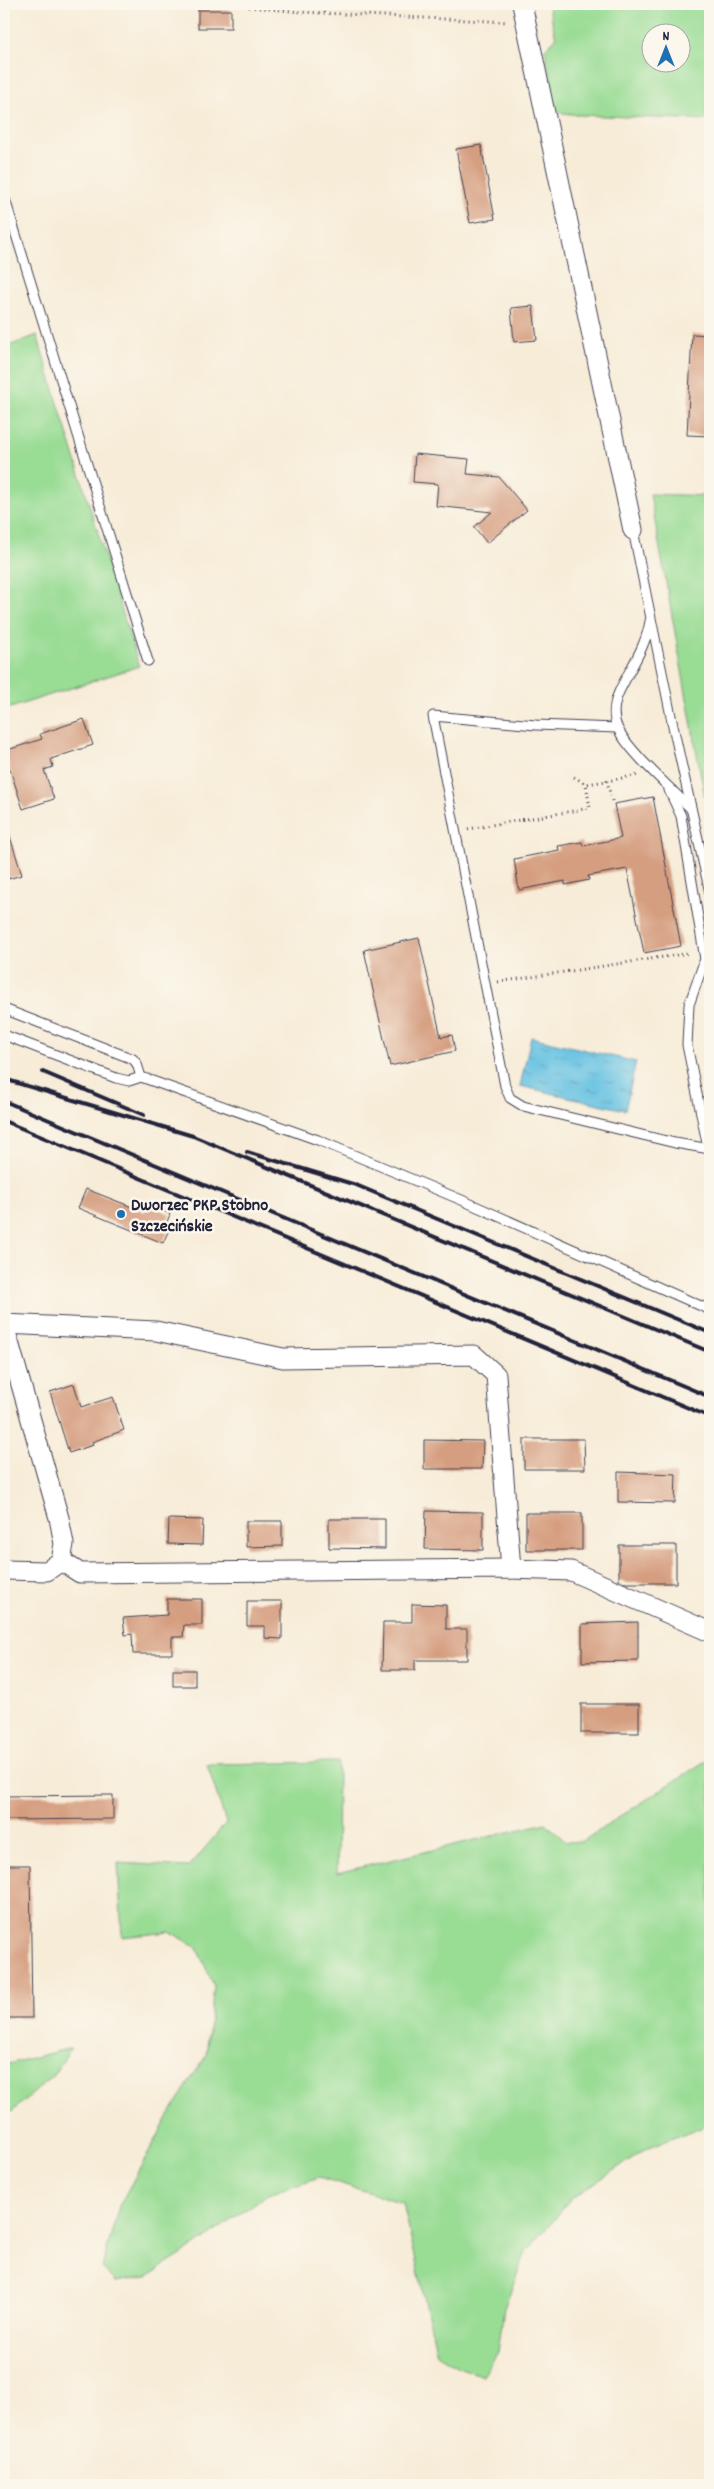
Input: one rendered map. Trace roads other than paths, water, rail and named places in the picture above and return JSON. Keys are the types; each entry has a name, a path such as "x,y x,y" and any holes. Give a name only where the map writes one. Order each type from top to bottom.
{"street":[{"path":"524,12 633,530"},
{"path":"4,1570 47,1572 61,1561 64,1544 59,1518 4,1325 156,1330 283,1358 474,1355 496,1375 511,1569"},
{"path":"61,1561 80,1573 511,1569 570,1571 710,1632"}],"lane":[{"path":"4,196 148,660"},
{"path":"633,530 710,893"},
{"path":"650,611 646,638 616,699 614,714 617,728 631,747 692,810"},
{"path":"617,728 545,725 433,716 505,1086 510,1098 523,1106 675,1143 709,1148 687,1045 690,1005 708,958 681,816 659,775"},
{"path":"4,1009 133,1059 137,1064 141,1077"},
{"path":"4,1035 116,1078 129,1081 141,1077 318,1140 464,1201 710,1310"}],"water":[{"path":"531,1037 636,1062 625,1110 520,1086"}],"railway":[{"path":"43,1072 144,1115"},
{"path":"4,1079 193,1136 710,1352"},
{"path":"4,1101 710,1397"},
{"path":"4,1121 710,1417"},
{"path":"247,1152 356,1185 710,1333"}],"place":[{"name":"Dworzec PKP Stobno Szczecińskie","path":"121,1214"}]}
